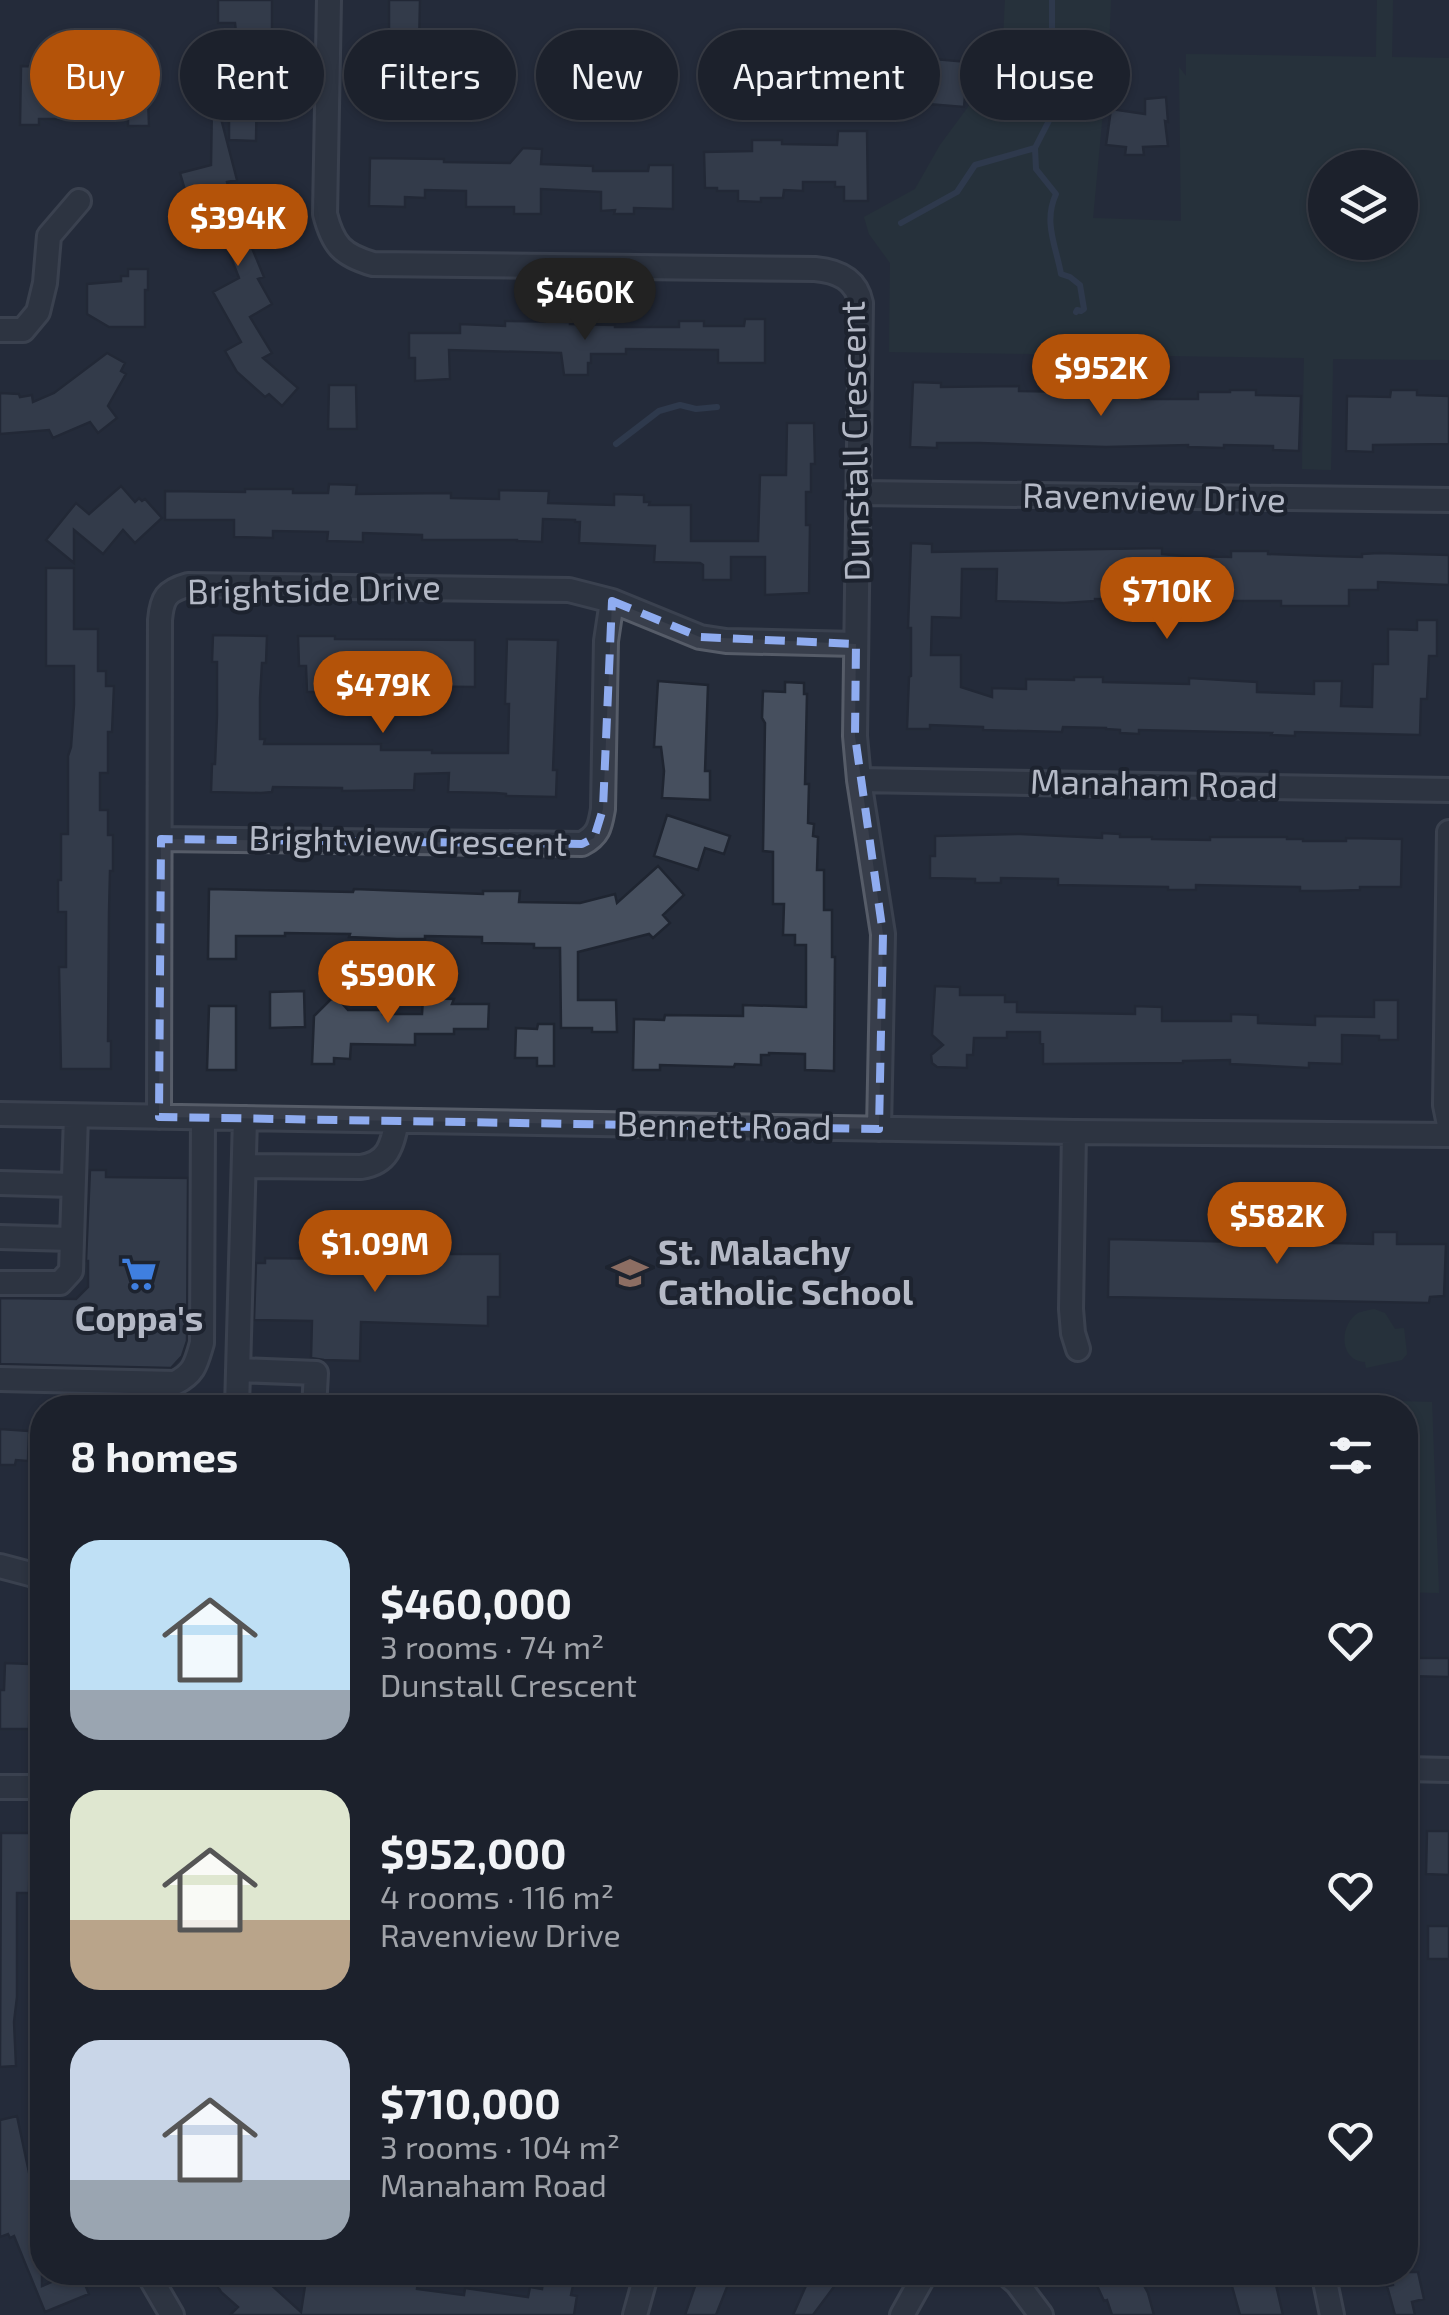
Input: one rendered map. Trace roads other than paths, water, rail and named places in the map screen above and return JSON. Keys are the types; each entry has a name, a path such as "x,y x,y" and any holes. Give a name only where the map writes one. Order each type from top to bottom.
{"street":[{"name":"Dunstall Crescent","path":"329,0 325,214 331,236 354,258 373,264 816,269 844,276 859,293 855,736 883,934 879,1129"},
{"path":"0,330 23,330 38,312 49,236 79,201"},
{"name":"Ravenview Drive","path":"860,493 1449,500"},
{"name":"Brightside Drive","path":"159,1117 160,620 162,603 173,589 188,585 569,590 612,601 700,637 856,644"},
{"name":"Brightview Crescent","path":"161,839 582,844 594,838 603,809 606,641 612,601"},
{"name":"Manaham Road","path":"859,780 1449,790"},
{"path":"1449,832 1445,1105 1449,1124"},
{"name":"Bennett Road","path":"0,1114 1449,1135"},
{"path":"0,1283 60,1283 71,1271 76,1116"},
{"path":"0,1379 174,1382 187,1377 202,1343 203,1118"},
{"path":"237,1395 245,1118"},
{"path":"244,1166 374,1165 390,1150 396,1121"},
{"path":"1074,1132 1071,1309 1078,1349"},
{"path":"0,1184 74,1184"},
{"path":"0,1237 71,1239"},
{"path":"238,1370 316,1373 315,1395"},
{"path":"0,1566 30,1574"},
{"path":"1418,1769 1449,1770"},
{"path":"0,1786 30,1787"},
{"path":"155,2285 172,2315"},
{"path":"635,2315 643,2285"},
{"path":"902,2315 919,2285"},
{"path":"1018,2285 1040,2315"},
{"path":"1326,2285 1332,2315"}],"waterway":[{"path":"901,223 957,192 975,165 1035,148 1056,107 1052,0"},
{"path":"1035,148 1036,169 1056,194 1051,224 1061,274 1080,285 1084,309 1076,312"},
{"path":"616,444 659,411 680,405 696,409 717,407"}],"place":[{"name":"St. Malachy Catholic School","path":"630,1273"},
{"name":"Coppa's","path":"139,1274"}]}
